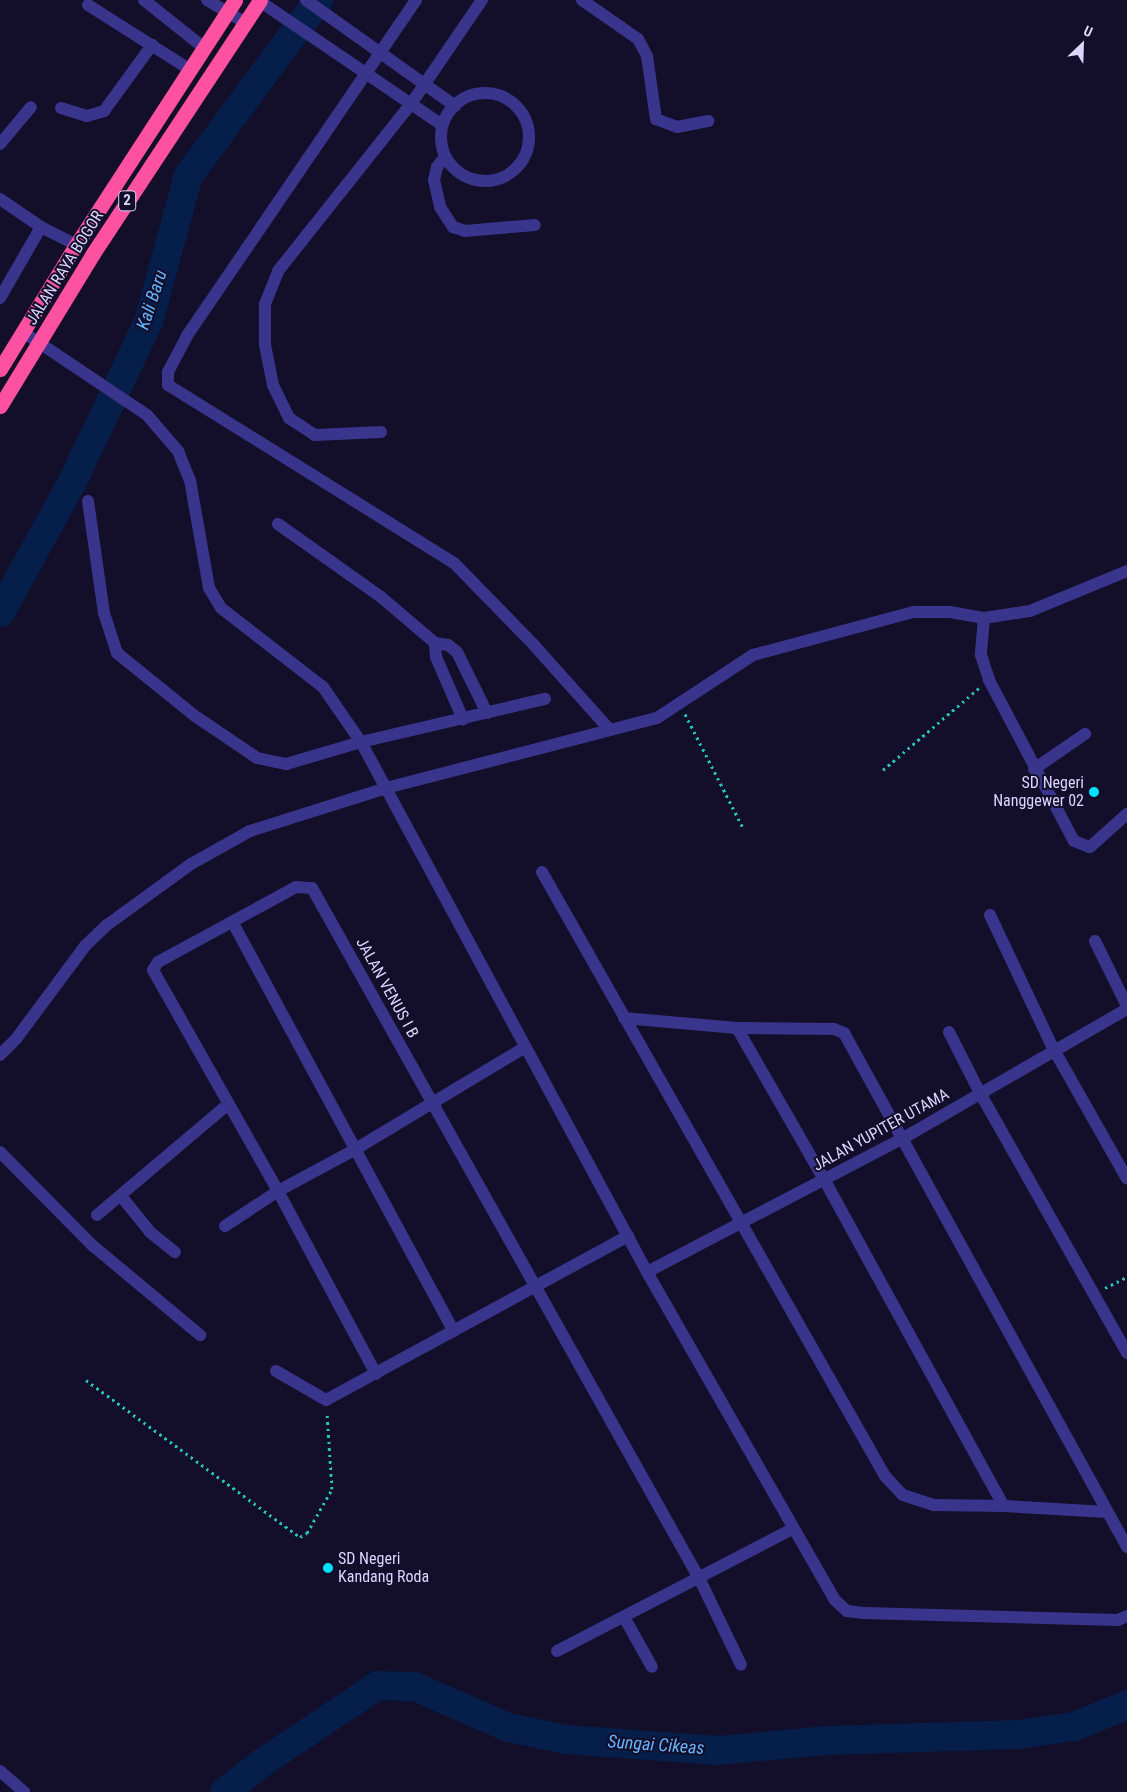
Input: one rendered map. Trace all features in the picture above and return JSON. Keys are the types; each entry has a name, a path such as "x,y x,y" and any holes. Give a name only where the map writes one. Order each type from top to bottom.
{"highway":[{"name":"JALAN RAYA BOGOR","path":"0,406 92,254 244,22 261,2"},
{"name":"JALAN RAYA BOGOR","path":"0,369 76,244 231,6"}],"street":[{"path":"144,0 204,47"},
{"path":"207,0 231,6 244,22"},
{"path":"306,0 455,106"},
{"path":"416,0 380,52 360,68 187,336 168,372 168,385 454,564 533,644 609,729"},
{"path":"381,432 315,435 290,418 273,385 265,345 265,304 278,271 411,104 482,0"},
{"path":"582,0 638,40 647,56 656,119 677,127 708,120"},
{"path":"261,2 442,125"},
{"path":"88,5 189,69"},
{"path":"61,108 87,116 104,111 152,45"},
{"path":"482,93 501,96 517,106 527,123 529,142 524,160 511,174 493,181 474,180 457,172 445,157 441,141 442,125 455,106 464,98 482,93"},
{"path":"0,144 31,106"},
{"path":"445,157 437,167 434,180 440,207 453,227 465,231 535,225"},
{"path":"0,199 42,227 76,244"},
{"path":"0,298 42,227"},
{"path":"23,332 147,415 186,466 209,588 221,608 323,687 361,742 524,1048 647,1272 792,1529 835,1600 846,1610 918,1616 1099,1620 1118,1620 1127,1616"},
{"path":"88,502 104,613 117,653 195,716 257,758 286,764 361,742 545,699"},
{"path":"278,524 389,603 435,643 448,645 463,659 487,713"},
{"path":"0,1055 16,1039 85,946 107,925 191,864 250,831 386,788 657,718 681,705 753,655 914,612 950,612 984,618 1030,612 1127,572"},
{"path":"984,618 981,654 989,680 1034,769 1074,841 1081,846 1090,847 1127,814"},
{"path":"435,643 436,657 463,719"},
{"path":"1034,769 1085,734"},
{"path":"542,872 885,1476 903,1495 934,1505 1004,1506 1107,1512"},
{"name":"JALAN VENUS I B","path":"232,923 296,887 312,888 700,1580 741,1665"},
{"path":"990,916 1054,1048 1127,1179"},
{"path":"376,1374 278,1191 227,1105 153,970 158,962 232,923 454,1332"},
{"path":"1095,941 1127,1007"},
{"name":"JALAN YUPITER UTAMA","path":"647,1272 825,1181 900,1140 1054,1048 1127,1007"},
{"path":"624,1018 737,1028 834,1029 844,1033 851,1041 900,1140 1013,1335 1127,1547"},
{"path":"737,1028 825,1181 1004,1506"},
{"path":"949,1032 980,1093 1127,1353"},
{"path":"225,1226 278,1191 354,1150 524,1048"},
{"path":"96,1215 121,1196 227,1105"},
{"path":"0,1152 92,1245 200,1335"},
{"path":"121,1196 150,1232 175,1252"},
{"path":"276,1372 326,1400 537,1288 628,1236"},
{"path":"557,1651 700,1580 792,1529"},
{"path":"624,1617 652,1666"},
{"path":"0,1771 24,1792"}],"path":[{"path":"883,770 989,680"},
{"path":"681,705 742,826"},
{"path":"1093,1292 1127,1276"},
{"path":"86,1380 300,1538 307,1533 332,1490 326,1400"}],"waterway":[{"name":"Kali Baru","path":"0,612 73,479 148,321 188,175 318,0"},
{"name":"Sungai Cikeas","path":"224,1792 262,1762 377,1685 414,1686 508,1727 565,1739 718,1750 826,1740 1017,1734 1074,1726 1127,1704"}],"place":[{"name":"SD Negeri Nanggewer 02","path":"1094,792"},
{"name":"SD Negeri Kandang Roda","path":"328,1568"}]}
